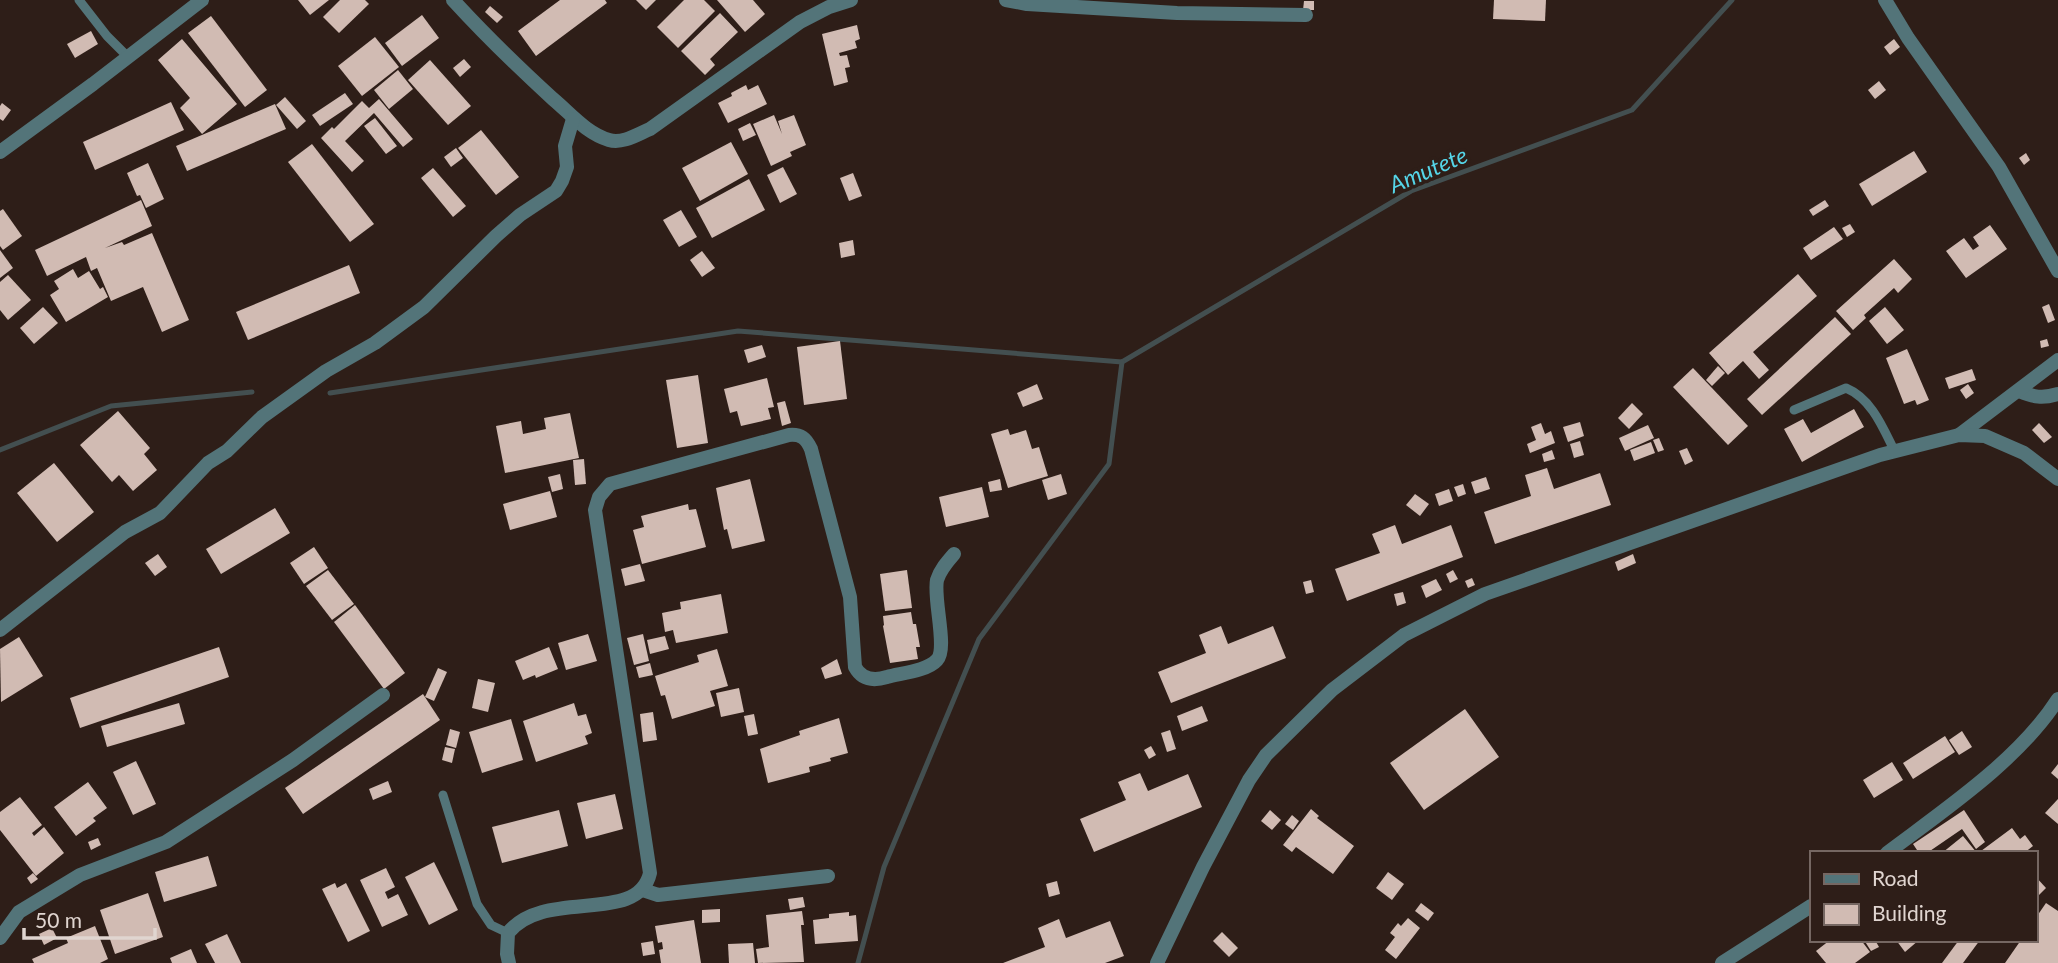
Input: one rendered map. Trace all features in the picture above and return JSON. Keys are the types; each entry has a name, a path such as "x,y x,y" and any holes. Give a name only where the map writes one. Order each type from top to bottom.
{"street":[{"path":"0,152 202,0"},
{"path":"453,0 490,42 573,118 592,132 611,141 624,141 650,129 800,22 851,0"},
{"path":"1006,0 1027,4 1177,13 1306,15"},
{"path":"1885,0 1908,38 1999,167 2058,271"},
{"path":"0,630 125,532 160,513 208,463 227,451 262,417 326,370 375,343 424,307 496,236 520,215 556,191 567,167 565,146 573,118"},
{"path":"1959,435 2058,359"},
{"path":"2019,391 2045,398 2058,394"},
{"path":"509,963 508,933 523,919 542,911 624,902 643,890 648,882 649,866 595,510 604,489 616,481 776,438 797,434 803,437 811,449 850,597 855,667 858,673 869,679 877,680 936,662 942,648 935,600 936,583 940,572 954,554"},
{"path":"1157,963 1208,857 1249,780 1266,755 1332,690 1404,635 1485,594 1895,452 1959,435 1985,436 2024,453 2058,479"},
{"path":"0,938 19,912 80,875 166,842 293,760 383,695"},
{"path":"1889,851 1958,800 2024,742 2058,699"},
{"path":"643,890 658,895 828,876"},
{"path":"1722,963 1810,907"}],"lane":[{"path":"79,0 107,36 128,57"},
{"path":"1794,410 1846,388 1854,392 1877,416 1895,452"},
{"path":"443,795 477,904 491,925 508,933"}],"building":[{"path":"298,0 329,0 310,15"},
{"path":"340,0 365,0 369,4 339,33 323,17"},
{"path":"560,0 605,0 607,3 536,56 518,31"},
{"path":"636,0 656,0 646,10"},
{"path":"684,0 704,0 715,11 678,48 657,27"},
{"path":"717,0 753,0 765,14 745,32"},
{"path":"1494,0 1546,0 1545,21 1493,19"},
{"path":"1304,1 1314,1 1314,10 1303,10"},
{"path":"490,6 503,17 497,23 485,12"},
{"path":"720,13 738,32 710,59 715,65 705,75 681,51"},
{"path":"422,15 439,38 402,66 385,43"},
{"path":"211,16 267,90 245,107 188,33"},
{"path":"857,25 860,39 855,41 857,48 839,53 840,56 847,55 850,67 845,68 848,82 834,86 822,34"},
{"path":"91,31 98,44 75,58 67,44"},
{"path":"375,37 399,67 362,96 338,66"},
{"path":"182,39 237,104 202,134 180,108 190,98 158,60"},
{"path":"1894,39 1900,47 1890,55 1884,47"},
{"path":"464,59 471,67 460,77 453,68"},
{"path":"430,60 471,106 448,125 408,80"},
{"path":"398,70 413,89 389,109 374,90"},
{"path":"1879,81 1886,90 1875,99 1868,90"},
{"path":"746,85 748,90 758,85 767,104 728,123 718,103"},
{"path":"345,93 353,104 320,126 312,115"},
{"path":"285,97 306,121 297,129 276,105"},
{"path":"379,99 413,139 403,147 374,113 345,141 364,161 352,172 321,138 362,101 369,108"},
{"path":"171,102 184,130 95,170 83,142"},
{"path":"2,103 11,110 3,121 0,119"},
{"path":"275,104 286,129 187,171 176,146"},
{"path":"774,115 782,134 778,121 794,115 806,145 790,152 792,156 771,166 753,124"},
{"path":"375,118 397,146 386,154 364,126"},
{"path":"750,123 756,135 743,141 738,129"},
{"path":"481,130 519,177 496,195 458,148"},
{"path":"731,142 748,174 700,201 682,168"},
{"path":"312,144 374,224 350,242 288,162"},
{"path":"456,148 463,158 451,167 444,157"},
{"path":"1914,151 1927,172 1872,206 1859,184"},
{"path":"2026,153 2030,160 2024,165 2019,158"},
{"path":"148,163 164,199 146,208 140,195 137,196 127,173"},
{"path":"783,167 797,194 780,203 767,175"},
{"path":"433,168 466,206 453,217 421,178"},
{"path":"853,173 862,196 849,201 840,178"},
{"path":"749,179 765,210 712,238 696,208"},
{"path":"141,200 152,226 105,248 122,242 124,245 152,233 189,320 162,332 143,287 111,301 97,268 91,271 86,257 47,276 35,250"},
{"path":"1825,200 1829,206 1813,216 1809,210"},
{"path":"3,209 22,236 3,250 0,246 0,211"},
{"path":"681,210 697,237 679,247 663,220"},
{"path":"1850,224 1855,232 1847,237 1842,228"},
{"path":"1990,225 2007,249 1966,278 1946,251 1964,238 1973,250 1979,246 1973,237"},
{"path":"1834,227 1843,239 1811,260 1803,248"},
{"path":"853,240 855,255 841,258 839,243"},
{"path":"0,250 13,268 0,278"},
{"path":"702,251 715,268 702,277 690,260"},
{"path":"1894,259 1912,279 1898,293 1894,288 1864,315 1866,318 1853,330 1836,311"},
{"path":"349,265 360,293 248,340 236,312"},
{"path":"73,269 78,278 89,271 108,297 66,322 50,295 59,289 54,281"},
{"path":"1798,274 1817,296 1753,352 1769,370 1759,379 1743,361 1728,375 1709,353"},
{"path":"8,275 31,300 8,320 0,310 0,282"},
{"path":"2049,304 2055,320 2048,323 2042,307"},
{"path":"43,307 58,323 34,344 20,328"},
{"path":"1885,307 1904,330 1887,344 1869,321"},
{"path":"1835,317 1851,334 1762,415 1747,399"},
{"path":"2047,339 2049,346 2041,348 2040,341"},
{"path":"840,341 847,399 804,405 797,347"},
{"path":"762,345 766,357 748,363 744,350"},
{"path":"1907,349 1929,400 1917,405 1915,400 1904,404 1886,358"},
{"path":"1718,366 1725,373 1712,386 1706,380"},
{"path":"1693,368 1748,426 1728,445 1673,387"},
{"path":"1972,369 1976,380 1949,389 1945,378"},
{"path":"698,375 708,443 677,448 666,380"},
{"path":"767,378 774,407 768,408 771,419 741,426 737,411 730,413 724,389"},
{"path":"1037,384 1043,399 1023,407 1017,393"},
{"path":"1968,384 1974,393 1966,399 1960,390"},
{"path":"785,401 791,423 782,426 777,403"},
{"path":"1632,403 1643,414 1629,429 1618,418"},
{"path":"1854,409 1864,427 1802,462 1784,429 1803,419 1811,433"},
{"path":"118,411 150,448 144,454 157,470 133,491 119,475 112,482 80,445"},
{"path":"570,413 579,458 505,473 496,426 521,421 523,434 546,429 544,418"},
{"path":"1580,422 1584,436 1568,442 1563,427"},
{"path":"1541,423 1545,434 1551,431 1555,443 1530,453 1527,444 1536,440 1531,427"},
{"path":"2039,423 2052,437 2044,443 2032,430"},
{"path":"1648,425 1654,438 1625,451 1619,438"},
{"path":"1008,429 1010,435 1026,430 1032,449 1039,447 1048,476 1008,488 991,434"},
{"path":"1659,438 1664,450 1658,452 1653,440"},
{"path":"1580,441 1584,455 1574,458 1570,444"},
{"path":"1651,442 1655,453 1634,461 1630,450"},
{"path":"1687,448 1693,461 1685,465 1679,451"},
{"path":"1552,450 1555,459 1544,462 1542,454"},
{"path":"584,459 586,484 575,485 573,460"},
{"path":"54,463 94,512 57,542 17,493"},
{"path":"1547,468 1554,489 1600,473 1611,505 1495,544 1484,512 1531,496 1525,475"},
{"path":"560,474 563,489 552,492 548,477"},
{"path":"1061,474 1067,494 1048,500 1042,480"},
{"path":"1486,477 1490,489 1475,494 1471,482"},
{"path":"750,479 765,541 732,549 727,529 724,530 716,488"},
{"path":"1000,479 1002,490 990,492 988,482"},
{"path":"1463,484 1466,494 1458,497 1454,487"},
{"path":"982,487 989,517 946,527 939,497"},
{"path":"1449,489 1453,501 1439,506 1435,494"},
{"path":"550,491 557,517 510,530 503,504"},
{"path":"1415,494 1429,504 1420,516 1406,505"},
{"path":"688,504 689,510 696,509 706,547 642,564 633,530 644,527 641,516"},
{"path":"275,508 290,533 221,574 206,549"},
{"path":"1395,525 1402,544 1451,525 1463,557 1347,601 1335,569 1380,553 1372,534"},
{"path":"314,547 328,568 304,584 290,563"},
{"path":"158,554 167,567 155,576 145,563"},
{"path":"1633,554 1636,563 1618,571 1615,562"},
{"path":"640,564 645,581 625,586 621,569"},
{"path":"328,570 354,604 332,620 306,586"},
{"path":"907,570 912,608 885,611 880,574"},
{"path":"1453,570 1458,579 1450,583 1446,574"},
{"path":"1472,578 1475,585 1468,588 1465,581"},
{"path":"1436,579 1442,590 1426,598 1421,586"},
{"path":"1311,580 1314,592 1306,594 1303,582"},
{"path":"1403,592 1406,603 1397,606 1394,594"},
{"path":"721,594 728,633 676,643 673,630 665,632 662,613 681,609 680,602"},
{"path":"355,605 405,673 384,689 334,622"},
{"path":"911,612 920,647 916,647 918,659 890,663 883,616"},
{"path":"1221,626 1228,644 1273,626 1286,658 1171,703 1158,672 1206,653 1199,635"},
{"path":"588,634 597,661 566,670 558,643"},
{"path":"643,634 649,661 634,665 627,638"},
{"path":"665,636 669,649 650,654 647,640"},
{"path":"19,637 43,676 1,702 0,649"},
{"path":"219,647 229,677 80,728 70,698"},
{"path":"549,647 558,669 523,680 515,661"},
{"path":"717,649 728,686 710,691 715,706 672,719 665,695 661,696 655,676 699,662 697,655"},
{"path":"837,659 842,674 825,679 821,668"},
{"path":"650,663 653,675 639,678 636,667"},
{"path":"438,668 447,672 434,701 425,697"},
{"path":"478,679 495,683 488,712 472,708"},
{"path":"739,688 744,712 721,717 716,693"},
{"path":"423,694 440,720 303,814 285,788"},
{"path":"179,703 185,724 107,747 101,726"},
{"path":"574,703 578,716 586,714 592,733 585,736 588,744 536,762 523,721"},
{"path":"1202,706 1208,721 1182,731 1177,716"},
{"path":"1465,709 1499,757 1424,810 1390,763"},
{"path":"653,712 657,740 643,742 640,714"},
{"path":"754,714 758,734 748,736 744,716"},
{"path":"839,718 848,753 809,767 810,772 768,783 760,749 800,735 799,731"},
{"path":"511,719 523,760 482,773 469,732"},
{"path":"450,729 460,732 456,748 446,745"},
{"path":"1170,730 1176,749 1167,752 1161,733"},
{"path":"1962,731 1972,747 1959,755 1949,740"},
{"path":"1945,736 1955,752 1913,779 1903,763"},
{"path":"1151,746 1156,755 1149,759 1144,750"},
{"path":"445,747 455,749 452,763 442,760"},
{"path":"136,761 156,804 133,815 113,772"},
{"path":"1892,762 1903,780 1874,798 1863,780"},
{"path":"2058,764 2058,779 2051,773"},
{"path":"1140,773 1148,791 1188,774 1202,807 1094,852 1080,819 1126,800 1118,782"},
{"path":"388,781 392,792 373,800 369,789"},
{"path":"88,782 107,808 93,818 96,821 76,836 54,807"},
{"path":"615,794 623,829 586,839 577,803"},
{"path":"20,797 42,825 32,833 34,836 44,827 64,853 36,876 0,830 0,812"},
{"path":"2058,799 2058,824 2045,813"},
{"path":"1311,809 1319,816 1317,818 1354,846 1333,874 1296,847 1292,852 1283,845"},
{"path":"559,810 568,846 502,863 492,827"},
{"path":"1270,810 1281,820 1272,830 1261,821"},
{"path":"1964,810 1985,842 1976,849 1962,829 1930,851 1918,851 1913,844"},
{"path":"1292,815 1299,821 1293,830 1285,824"},
{"path":"2012,828 2020,839 2025,835 2033,846 2027,851 1981,851"},
{"path":"1963,836 1975,851 1944,851"},
{"path":"98,838 101,845 91,850 88,842"},
{"path":"208,856 217,886 164,902 155,872"},
{"path":"434,862 458,910 429,925 405,877"},
{"path":"386,868 395,887 385,892 388,899 398,894 408,915 382,927 360,880"},
{"path":"1388,872 1404,884 1392,900 1376,888"},
{"path":"33,873 38,879 31,884 27,878"},
{"path":"2037,878 2046,888 2037,897"},
{"path":"1057,881 1060,894 1049,897 1046,884"},
{"path":"335,883 337,888 346,883 370,931 348,942 322,889"},
{"path":"148,893 163,937 115,954 100,910"},
{"path":"803,897 805,907 790,910 788,899"},
{"path":"1421,903 1434,913 1428,921 1415,911"},
{"path":"2046,903 2058,911 2058,963 2005,963 2020,942 2037,942 2037,916"},
{"path":"720,909 720,922 702,923 702,910"},
{"path":"802,911 804,962 758,963 756,949 769,947 766,915"},
{"path":"849,912 849,916 856,915 858,941 815,944 813,920 829,918 829,914"},
{"path":"1408,918 1420,928 1396,959 1385,950 1395,937 1390,933 1398,923 1401,926"},
{"path":"1059,919 1066,938 1110,921 1124,956 1105,963 1003,963 1045,947 1038,928"},
{"path":"694,920 701,963 661,963 659,950 663,949 662,942 658,943 655,926"},
{"path":"95,926 108,959 100,963 34,963 32,959 68,943 66,938"},
{"path":"52,928 57,938 44,945 39,934"},
{"path":"1222,932 1238,948 1229,957 1213,941"},
{"path":"227,934 241,963 215,963 205,944"},
{"path":"653,941 655,954 643,956 641,943"},
{"path":"1827,942 1862,942 1870,952 1855,963 1826,963 1816,951"},
{"path":"1865,942 1876,942 1879,947 1871,951"},
{"path":"1898,942 1917,942 1905,952"},
{"path":"1958,942 1979,942 1963,963 1942,963"},
{"path":"753,943 755,963 729,963 728,944"},
{"path":"191,949 197,963 172,963 170,958"}],"waterway":[{"name":"Amutete","path":"1122,362 1411,191 1632,110 1732,0"},
{"path":"330,393 738,331 1122,362"},
{"path":"858,963 884,867 979,639 1109,464 1122,362"},
{"path":"0,450 111,406 252,392"}]}
